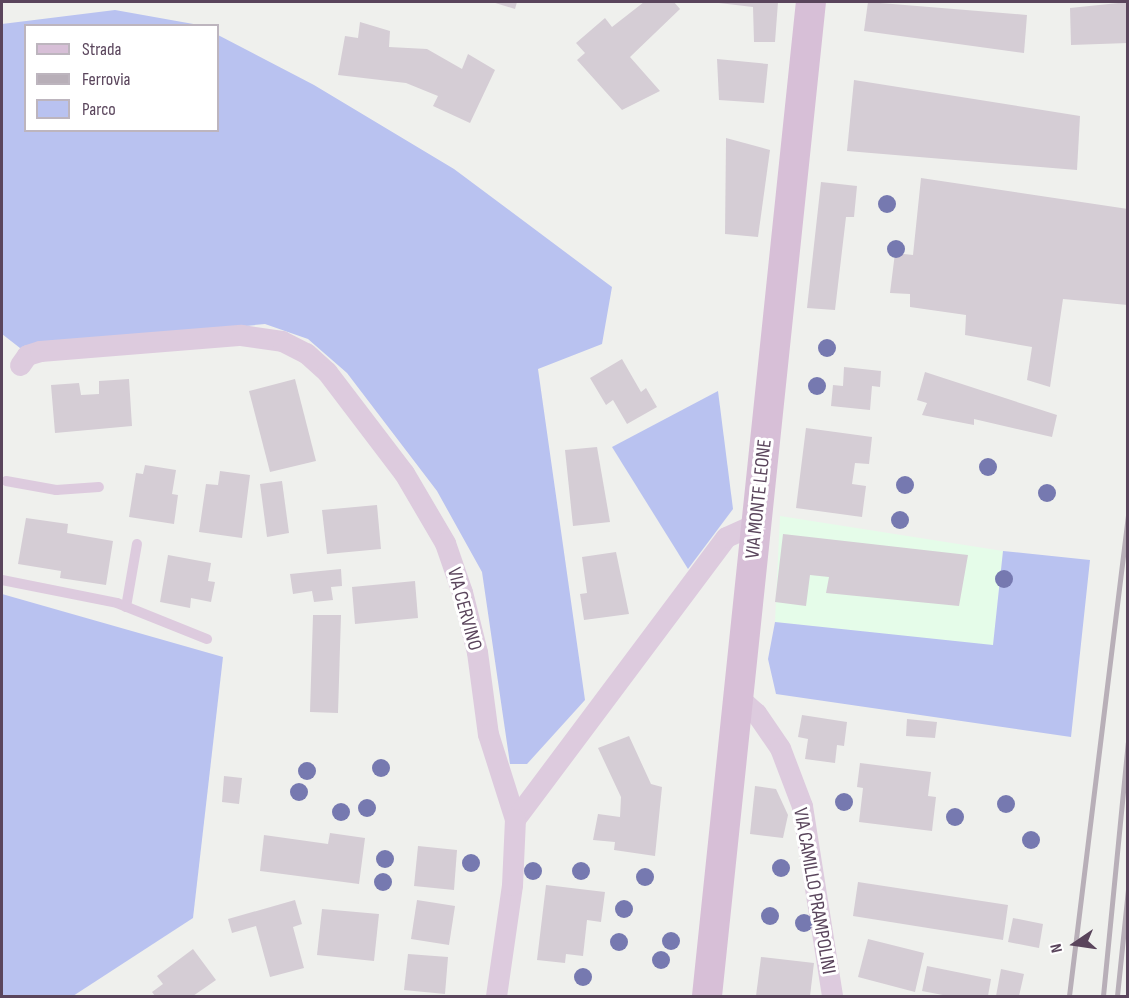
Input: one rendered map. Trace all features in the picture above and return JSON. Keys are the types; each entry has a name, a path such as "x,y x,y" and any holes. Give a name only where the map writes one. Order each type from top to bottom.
{"street":[{"name":"VIA MONTE LEONE","path":"707,996 811,2"},
{"name":"VIA CERVINO","path":"20,365 27,355 40,351 240,335 282,341 306,353 327,372 404,473 445,543 462,592 477,652 488,734 515,819"},
{"path":"496,996 512,885 515,819 726,537 756,523"},
{"name":"VIA CAMILLO PRAMPOLINI","path":"738,697 756,713 780,748 801,806 832,996"}],"lane":[{"path":"6,481 56,490 99,487"},
{"path":"126,607 137,544"},
{"path":"2,580 126,607 207,639"}],"shaded area":[{"path":"780,516 1003,551 993,646 775,622"}],"green space":[{"path":"115,10 193,24 24,24 24,132 219,132 219,36 314,85 454,169 612,287 602,344 538,369 585,700 527,764 510,764 482,572 437,491 347,373 308,339 265,324 20,348 2,334 2,24"},
{"path":"718,391 733,509 688,569 612,447"},
{"path":"1003,551 1090,560 1071,737 776,694 768,659 775,622 993,645"},
{"path":"2,594 223,657 193,918 73,996 2,996"}],"building":[{"path":"492,2 517,2 515,9"},
{"path":"644,2 674,2 680,9 630,57 660,91 622,110 577,60 585,53 576,43 605,18 612,27"},
{"path":"778,2 775,42 754,42 753,7 719,3"},
{"path":"868,2 1027,15 1024,53 864,31"},
{"path":"1128,2 1128,43 1071,45 1070,8"},
{"path":"360,22 390,31 389,47 427,49 462,69 468,54 495,70 470,123 433,106 438,96 406,83 338,75 345,36 358,38"},
{"path":"717,59 768,64 764,103 719,100"},
{"path":"854,80 1080,116 1077,170 847,151"},
{"path":"726,138 770,150 758,237 725,234"},
{"path":"921,178 1128,209 1128,305 1063,299 1050,387 1027,380 1032,347 965,335 966,315 910,307 910,294 890,293 895,253 913,255"},
{"path":"821,182 857,186 854,217 846,217 835,310 807,308"},
{"path":"622,359 641,392 646,388 657,407 627,424 613,400 606,405 590,378"},
{"path":"844,367 881,371 880,387 872,386 870,410 831,406 833,385 843,386"},
{"path":"925,372 1057,415 1052,437 974,419 974,425 922,415 927,403 917,400"},
{"path":"129,379 132,426 55,433 51,385 79,383 81,395 99,394 99,381"},
{"path":"295,379 316,461 270,472 249,391"},
{"path":"806,428 872,437 869,464 855,463 852,484 866,486 862,517 796,508"},
{"path":"597,447 610,522 573,526 565,450"},
{"path":"145,465 176,470 172,494 178,495 174,524 129,517 136,473 143,474"},
{"path":"220,471 250,475 242,538 199,532 206,484 218,485"},
{"path":"282,481 289,533 267,537 260,484"},
{"path":"377,505 381,549 327,554 322,510"},
{"path":"26,518 68,524 67,533 113,541 106,585 60,578 61,571 18,564"},
{"path":"783,534 968,555 959,606 826,593 829,577 810,575 806,606 775,602"},
{"path":"616,552 629,614 584,620 580,594 587,593 582,557"},
{"path":"168,555 211,563 208,581 215,582 211,602 191,598 190,608 160,602"},
{"path":"341,569 342,586 331,587 333,600 314,602 312,591 293,594 290,574"},
{"path":"415,581 418,618 355,624 352,587"},
{"path":"313,615 341,615 338,713 310,712"},
{"path":"802,715 847,722 844,746 837,745 835,763 805,759 808,739 798,737"},
{"path":"907,719 937,722 935,738 906,736"},
{"path":"629,736 651,784 662,787 655,856 614,850 615,842 593,840 598,814 620,817 621,797 598,748"},
{"path":"860,763 931,772 928,796 936,797 932,831 859,822 863,788 857,787"},
{"path":"224,776 242,778 239,804 222,802"},
{"path":"755,786 776,789 788,815 783,838 750,834"},
{"path":"330,833 365,838 359,884 260,871 264,835 328,844"},
{"path":"418,846 457,850 454,890 414,886"},
{"path":"858,882 1008,905 1003,940 853,916"},
{"path":"546,885 605,892 601,922 587,920 583,956 566,954 565,963 537,960"},
{"path":"295,900 302,924 293,927 304,968 270,977 256,926 232,933 228,919"},
{"path":"417,900 455,906 449,945 411,939"},
{"path":"322,909 379,914 374,961 317,955"},
{"path":"1013,918 1043,924 1039,948 1008,942"},
{"path":"868,939 924,953 915,992 858,977"},
{"path":"193,949 216,980 193,996 155,996 152,992 163,984 157,976"},
{"path":"408,954 448,957 445,994 404,990"},
{"path":"761,957 814,963 810,996 756,996"},
{"path":"927,966 991,979 988,996 948,996 922,991"},
{"path":"1001,969 1024,974 1019,996 996,996"}],"railway":[{"path":"1069,996 1128,512"},
{"path":"1103,996 1128,743"},
{"path":"1117,996 1128,890"}]}
